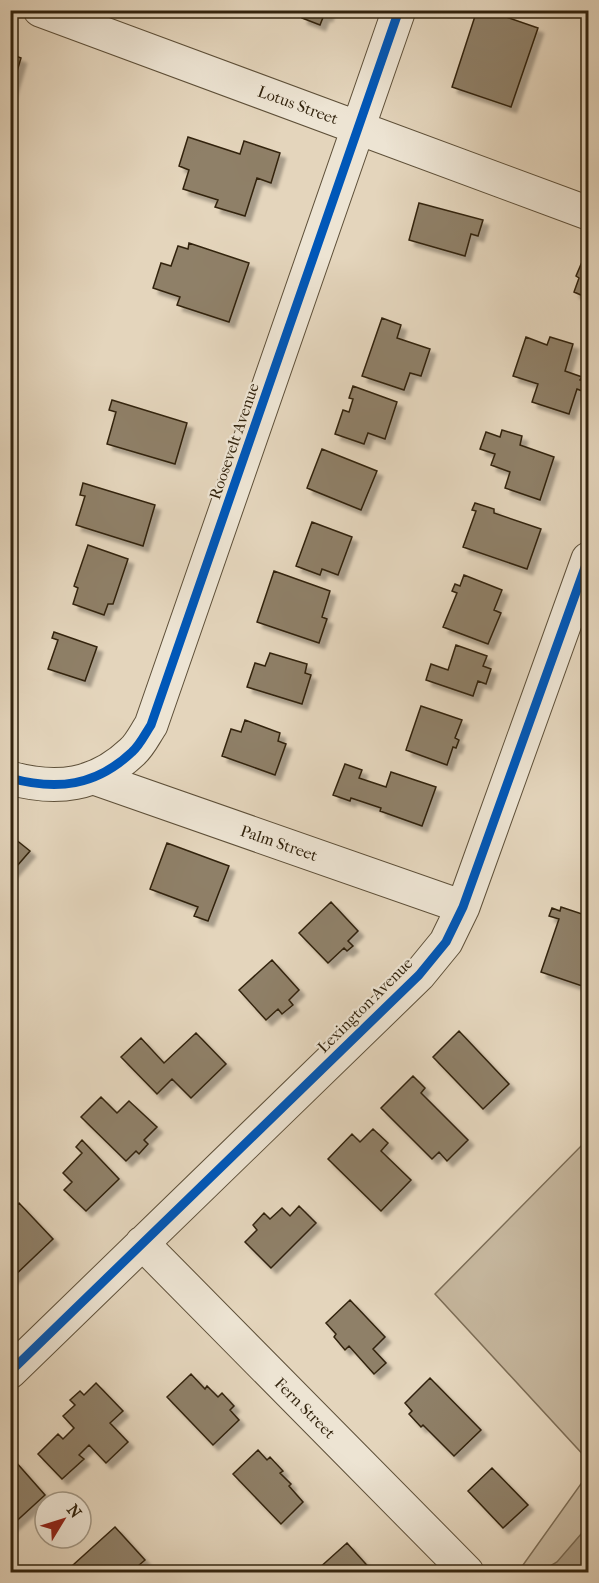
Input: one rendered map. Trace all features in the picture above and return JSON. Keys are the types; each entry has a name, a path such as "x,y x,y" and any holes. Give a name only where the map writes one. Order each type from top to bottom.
{"street":[{"name":"Lotus Street","path":"40,10 588,213"},
{"name":"Roosevelt Avenue","path":"10,778 35,785 65,786 94,778 108,771 134,751 151,725 399,10"},
{"name":"Lexington Avenue","path":"10,1372 419,975 446,942 463,907 588,559"},
{"name":"Palm Street","path":"94,778 463,907"},
{"name":"Fern Street","path":"142,1243 467,1572"}],"shaded area":[{"path":"588,1139 588,1460 435,1294"},
{"path":"588,1474 588,1572 518,1572"},
{"path":"588,1526 588,1572 540,1572 557,1562"}],"building":[{"path":"301,10 329,10 320,25 302,18 304,12"},
{"path":"477,10 486,10 538,28 511,107 452,87"},
{"path":"10,54 21,58 10,95"},
{"path":"188,137 240,154 244,141 280,153 271,183 257,178 245,216 215,207 218,200 183,189 189,170 179,166"},
{"path":"419,203 483,220 478,236 471,234 465,256 409,240"},
{"path":"189,243 249,263 229,322 177,305 180,297 153,288 161,263 171,266 178,246 188,249"},
{"path":"588,257 588,298 574,292 579,278 576,276 582,262 586,263"},
{"path":"382,318 401,325 397,338 430,349 421,376 410,373 404,390 362,376"},
{"path":"526,337 547,345 550,337 573,344 565,371 582,377 580,380 585,382 582,391 577,389 569,414 532,402 538,384 513,376"},
{"path":"353,386 397,402 385,439 368,433 364,444 335,434 343,410 349,412 353,399 349,398"},
{"path":"112,400 187,423 175,464 107,444 116,412 109,410"},
{"path":"502,430 522,436 520,445 554,457 540,500 505,488 510,472 491,465 495,454 480,449 486,432 500,437"},
{"path":"322,449 377,471 361,510 307,488"},
{"path":"83,483 155,505 143,546 76,525 85,496 80,495"},
{"path":"475,503 494,509 494,513 541,529 527,569 463,547 476,511 472,510"},
{"path":"312,522 352,537 338,575 322,569 320,575 296,566"},
{"path":"88,545 128,559 113,604 108,604 104,615 73,604 78,588 74,586"},
{"path":"274,571 330,591 322,617 327,619 319,643 257,622"},
{"path":"464,575 502,590 494,610 501,613 488,644 443,627 457,593 452,591 455,584 460,586"},
{"path":"54,632 97,647 85,681 48,669 58,640 52,638"},
{"path":"456,645 487,656 483,666 491,669 486,684 478,681 473,696 426,680 431,664 448,670"},
{"path":"270,653 307,664 305,673 311,675 302,704 247,687 255,663 265,666"},
{"path":"421,706 462,720 455,738 459,740 456,748 453,747 447,765 406,750"},
{"path":"245,720 280,733 278,741 286,744 275,775 222,756 231,729 241,732"},
{"path":"345,764 362,770 359,778 386,787 391,772 436,787 422,826 380,811 381,808 351,798 350,801 333,795"},
{"path":"10,835 30,851 10,874"},
{"path":"167,843 229,866 208,921 194,916 198,907 150,889"},
{"path":"331,902 358,931 348,941 353,946 347,951 344,948 328,963 299,933"},
{"path":"561,907 588,916 588,988 541,972 559,919 549,916 552,908 560,911"},
{"path":"272,960 299,990 289,1000 293,1005 282,1014 278,1009 266,1020 239,990"},
{"path":"459,1031 509,1084 483,1109 433,1057"},
{"path":"196,1033 226,1064 191,1098 172,1079 157,1094 121,1057 141,1038 164,1063"},
{"path":"413,1076 425,1088 421,1093 468,1140 447,1161 439,1152 432,1159 381,1108"},
{"path":"101,1097 117,1113 129,1101 157,1127 144,1140 148,1144 139,1154 136,1151 126,1161 81,1117"},
{"path":"373,1129 388,1143 381,1151 411,1180 381,1211 328,1159 352,1134 360,1142"},
{"path":"82,1140 119,1179 86,1211 64,1190 72,1182 63,1173 82,1153 76,1147"},
{"path":"19,1203 53,1239 10,1280 10,1211"},
{"path":"299,1206 316,1223 271,1268 245,1242 257,1230 253,1225 264,1213 270,1219 282,1208 290,1216"},
{"path":"350,1300 385,1337 373,1349 386,1363 374,1374 349,1346 345,1350 334,1337 336,1334 326,1323"},
{"path":"191,1374 205,1389 207,1386 218,1397 222,1393 234,1406 230,1410 239,1420 213,1445 167,1397"},
{"path":"430,1378 481,1430 454,1456 423,1425 421,1427 409,1414 412,1411 405,1403"},
{"path":"96,1383 123,1411 110,1423 128,1442 106,1463 89,1445 79,1455 84,1459 62,1479 38,1454 58,1434 63,1439 74,1428 63,1416 75,1405 70,1400 80,1391 84,1395"},
{"path":"258,1450 267,1460 270,1457 283,1471 280,1473 303,1502 281,1524 233,1474"},
{"path":"15,1461 41,1490 33,1490 33,1506 10,1527 10,1465"},
{"path":"492,1468 528,1505 503,1528 468,1491"},
{"path":"115,1527 145,1560 131,1572 80,1572 73,1565 90,1550 93,1550 93,1547"},
{"path":"347,1543 373,1572 319,1572 317,1570"}],"cycle path":[{"path":"10,778 44,784 75,783 90,779 132,752 151,725 399,10"},
{"path":"10,1372 419,975 446,942 463,907 588,559"}]}
